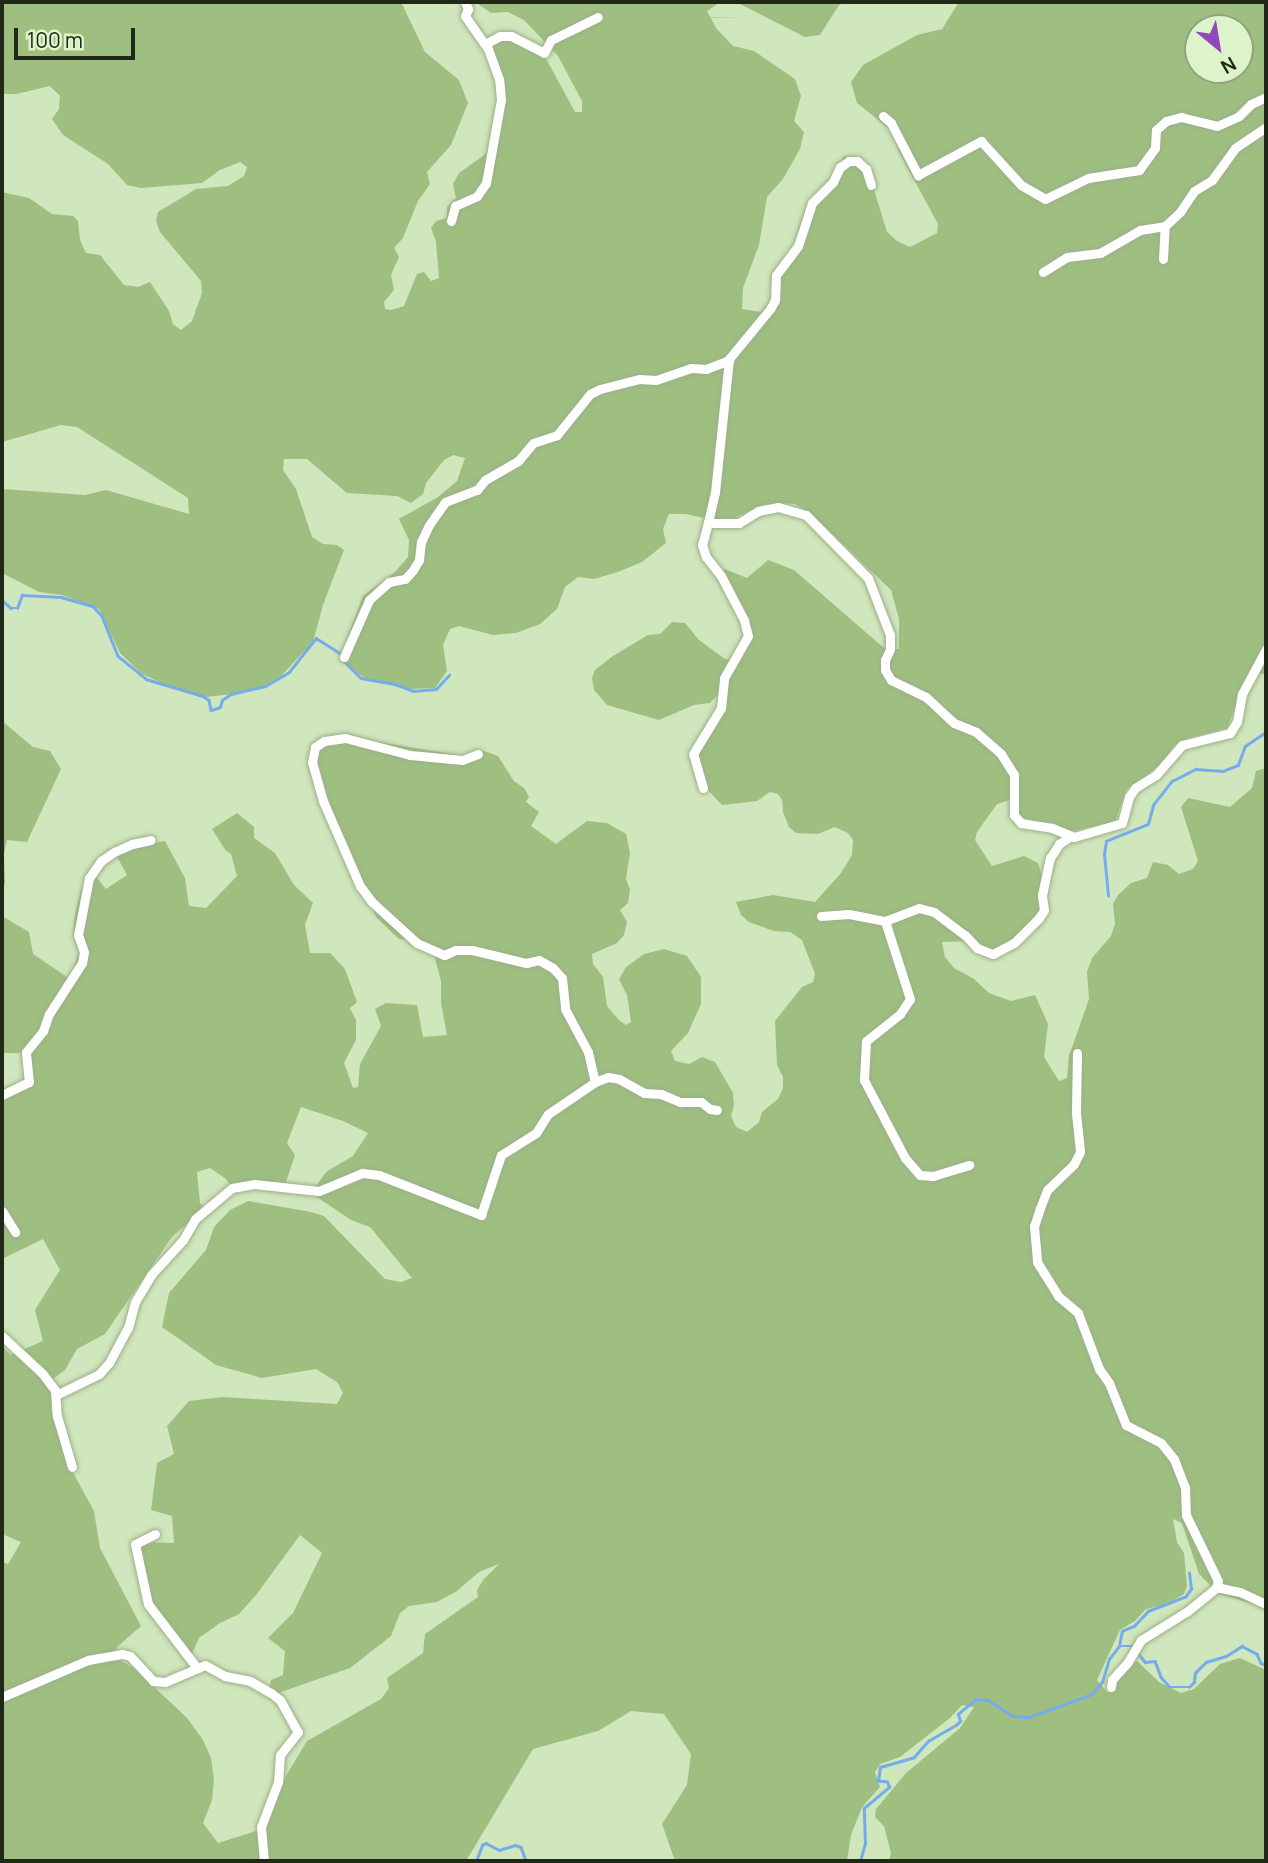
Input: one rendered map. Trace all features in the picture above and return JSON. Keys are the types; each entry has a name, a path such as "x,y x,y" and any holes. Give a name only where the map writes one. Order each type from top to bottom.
{"street":[{"path":"451,221 455,206 477,196 486,183 501,100 499,79 485,44 465,16 468,9 465,2"},
{"path":"485,44 500,36 511,36 544,53 551,40 598,17"},
{"path":"883,116 891,123 918,175 981,141 1021,185 1045,198 1087,178 1139,170 1153,152 1156,130 1166,121 1181,117 1217,126 1266,97"},
{"path":"1043,272 1067,257 1100,253 1140,230 1165,226 1180,212 1194,191 1212,180 1236,148 1266,127"},
{"path":"344,657 369,600 389,582 405,579 412,570 419,560 421,542 429,525 445,502 477,490 485,480 518,461 522,452 533,443 557,435 590,394 600,389 639,379 656,380 691,368 706,369 729,360 770,309 775,300 776,275 798,246 812,203 834,182 840,167 849,160 857,161 866,169 871,185"},
{"path":"1163,259 1165,226"},
{"path":"704,788 693,754 721,708 724,678 748,636 744,620 721,576 706,557 702,545 715,492 729,360"},
{"path":"708,523 739,523 758,511 778,507 806,515 868,578 873,587 890,635 885,670 891,680 926,696 954,723 976,732 1001,754 1014,775 1014,815 1021,823 1052,828 1071,836"},
{"path":"821,916 849,914 885,921 919,908 934,912 953,925 984,953 1003,950 1039,918 1044,910 1042,895 1050,858 1059,844 1071,836 1119,826 1125,819 1129,797 1135,788 1160,771 1175,750 1188,743 1230,733 1237,722 1242,694 1266,649"},
{"path":"478,754 462,760 410,755 345,738 324,741 315,747 312,762 323,801 360,886 372,902 417,943 444,955 456,950 472,950 526,963 539,960 553,968 562,978 565,1009 589,1052 595,1082"},
{"path":"2,1095 29,1082 26,1052 43,1031 50,1014 82,963 84,952 78,935 89,878 101,861 114,852 151,840"},
{"path":"885,921 910,999 893,1020 866,1041 864,1080 905,1158 919,1175 933,1176 969,1165"},
{"path":"1077,1053 1076,1113 1080,1152 1074,1164 1047,1189 1034,1226 1037,1262 1058,1296 1078,1314 1099,1369 1109,1382 1126,1424 1161,1443 1174,1459 1185,1486 1186,1516 1216,1572 1216,1587"},
{"path":"56,1395 99,1374 109,1363 128,1328 135,1302 151,1275 183,1240 195,1219 232,1188 254,1184 319,1191 362,1172 379,1175 481,1215 501,1155 536,1133 548,1114 595,1082 608,1077 620,1079 643,1093 661,1094 680,1102 701,1102 710,1109 717,1110"},
{"path":"2,1211 15,1232"},
{"path":"2,1336 42,1373 56,1395 57,1416 72,1467"},
{"path":"155,1534 135,1544 148,1604 197,1668"},
{"path":"1216,1587 1240,1592 1266,1604"},
{"path":"1111,1687 1112,1680 1128,1662 1141,1640 1186,1612 1216,1587"},
{"path":"2,1697 104,1655 130,1656 153,1681 165,1682 205,1665 225,1676 250,1681 271,1693 280,1700 298,1732 280,1755 278,1782 261,1827 264,1861"}],"green space":[{"path":"2,2 401,2 425,52 459,80 468,103 451,145 427,172 430,184 418,201 403,238 394,248 399,257 391,275 394,290 384,302 385,309 391,310 404,306 417,274 424,272 431,281 439,278 436,242 431,228 436,221 447,218 447,207 456,198 453,184 459,173 487,153 500,119 492,48 496,39 507,37 544,55 575,112 582,112 582,101 558,56 524,20 508,12 491,13 475,2 736,2 719,3 707,11 716,28 733,46 754,51 795,79 801,96 794,121 804,132 800,149 783,179 767,197 759,245 743,288 742,309 761,312 773,297 773,275 797,242 798,229 807,205 832,178 844,156 867,167 887,232 897,241 910,247 937,233 938,224 898,150 892,131 857,103 851,82 863,65 917,35 942,29 959,2 1266,2 1266,674 1249,674 1227,728 1189,738 1174,746 1161,764 1126,790 1115,822 1067,832 1054,823 1022,821 1017,806 1010,800 997,804 977,832 975,840 992,866 1024,856 1038,863 1042,876 1040,910 1016,937 993,949 984,948 976,941 942,942 945,957 954,968 974,979 989,993 1011,1001 1035,995 1048,1024 1044,1057 1059,1081 1067,1078 1069,1056 1089,999 1087,972 1092,958 1111,936 1115,924 1113,904 1118,895 1131,883 1147,878 1153,862 1168,865 1179,874 1193,869 1198,861 1181,807 1188,798 1230,807 1252,788 1256,771 1266,768 1266,1608 1219,1594 1199,1574 1182,1523 1173,1519 1177,1542 1184,1553 1187,1586 1184,1594 1167,1604 1146,1609 1135,1621 1120,1630 1097,1680 1108,1693 1125,1669 1137,1661 1159,1682 1181,1693 1194,1689 1220,1664 1240,1658 1266,1670 1266,1861 889,1861 891,1853 884,1826 875,1817 876,1809 906,1773 960,1728 974,1707 962,1705 950,1718 900,1757 880,1764 875,1772 880,1787 862,1807 851,1835 847,1861 675,1861 662,1824 687,1785 691,1754 664,1714 631,1711 598,1731 533,1749 466,1861 2,1861 2,1562 8,1564 21,1542 2,1534 2,1346 11,1355 43,1341 35,1310 60,1270 43,1239 2,1259 2,1094 25,1080 22,1053 2,1053 2,916 29,932 33,954 70,979 79,952 73,934 75,914 81,890 93,873 106,889 127,875 116,855 137,846 165,841 185,878 189,906 206,908 237,876 231,854 226,851 212,829 237,813 254,827 254,838 275,853 294,885 313,903 305,925 310,953 330,953 345,969 357,1002 350,1008 356,1020 356,1040 344,1063 353,1088 358,1087 360,1064 381,1026 375,1009 386,1003 417,1005 423,1037 447,1035 441,1003 441,981 434,955 418,941 399,939 376,917 313,782 309,753 321,738 336,735 464,756 484,751 498,756 514,781 524,788 529,797 526,802 539,812 531,826 556,844 587,821 607,823 626,834 630,853 626,879 630,890 628,903 620,910 627,922 624,935 617,943 592,954 593,964 603,977 607,1006 626,1025 631,1022 627,995 619,979 626,967 644,954 664,949 687,956 701,977 701,1004 688,1033 671,1051 675,1061 689,1064 702,1057 715,1062 733,1093 734,1106 731,1116 736,1127 747,1132 759,1122 762,1112 778,1099 783,1088 783,1077 777,1065 775,1021 802,987 813,982 815,974 802,940 790,932 774,931 749,922 741,915 736,902 773,895 815,902 841,873 852,855 853,840 848,833 835,827 818,834 796,833 789,827 778,794 770,792 757,801 722,805 706,788 695,758 727,696 721,691 710,703 694,705 659,720 607,705 594,690 592,678 595,670 613,656 648,635 660,634 672,622 685,623 699,640 725,659 741,660 750,637 722,573 725,569 747,578 768,560 794,570 884,648 899,649 899,619 891,590 810,513 795,504 778,503 761,505 733,519 720,521 685,514 669,514 663,529 666,543 642,562 618,572 594,579 578,577 565,587 557,609 540,624 516,633 493,635 459,626 450,629 443,645 447,671 435,688 411,689 365,678 350,668 346,660 346,641 363,596 395,572 408,557 409,540 399,519 438,497 457,481 465,458 453,455 444,460 426,483 423,494 411,503 397,496 347,493 307,459 284,459 283,470 296,489 312,537 323,544 337,545 344,550 323,605 313,642 281,676 258,689 242,693 206,697 171,687 142,674 120,653 99,609 62,595 39,592 2,573 3,489 85,495 106,490 189,514 188,498 77,427 61,425 2,442 2,192 29,198 52,214 73,216 78,221 80,240 86,253 100,255 124,285 138,287 150,282 169,311 173,324 181,330 192,321 202,293 201,281 160,232 156,221 158,212 196,189 228,186 244,176 247,167 240,162 220,170 202,183 141,188 127,185 108,164 63,135 52,119 59,109 60,96 50,86 16,94 2,94","holes":["301,1107 343,1121 368,1133 353,1156 326,1172 311,1193 351,1220 370,1227 412,1278 401,1282 385,1279 324,1216 311,1212 248,1201 230,1210 214,1227 206,1250 169,1293 162,1327 216,1365 262,1378 316,1369 337,1382 343,1393 337,1404 222,1397 189,1401 167,1426 174,1454 157,1463 151,1510 172,1516 174,1543 140,1542 141,1571 148,1598 191,1656 199,1638 239,1614 300,1535 322,1553 293,1613 268,1638 285,1651 283,1675 271,1680 269,1689 278,1693 350,1668 391,1636 400,1613 409,1606 437,1602 457,1591 479,1572 499,1564 484,1579 477,1590 478,1597 425,1634 423,1653 387,1678 389,1688 381,1699 307,1741 275,1794 262,1829 218,1843 203,1823 212,1800 214,1779 211,1758 203,1740 187,1718 134,1668 114,1657 117,1647 141,1626 100,1548 94,1511 65,1458 51,1409 51,1380 65,1370 77,1349 105,1334 172,1237 205,1208 200,1203 197,1172 210,1168 226,1179 233,1190 285,1185 295,1155 287,1143"]},
{"path":"736,2 846,2 839,5 820,35 805,37"},
{"path":"2,721 33,747 50,751 61,769 27,842 7,840 4,854 5,884 2,887"}],"waterway":[{"path":"2,600 11,608 17,608 22,595 61,597 93,606 102,616 118,656 146,679 203,696 209,700 211,710 220,707 222,700 231,694 265,686 289,672 316,638 342,654"},
{"path":"344,661 361,678 395,684 413,691 436,689 449,675"},
{"path":"1108,896 1104,854 1106,841 1148,824 1153,805 1172,781 1196,769 1223,771 1238,765 1245,746 1266,732"},
{"path":"860,1861 865,1844 864,1808 889,1787 887,1782 878,1781 880,1767 914,1757 928,1741 956,1725 960,1721 958,1714 976,1699 988,1700 1013,1716 1029,1717 1092,1694 1102,1682 1109,1659 1119,1646 1122,1631 1134,1626 1148,1611 1185,1597 1191,1589 1189,1573"},
{"path":"1119,1646 1133,1646 1145,1662 1155,1661 1161,1677 1170,1687 1189,1687 1194,1682 1195,1673 1206,1662 1226,1656 1242,1646 1257,1654 1261,1663 1266,1665"},
{"path":"476,1861 482,1845 486,1843 499,1850 515,1845 521,1847 526,1861"}]}
